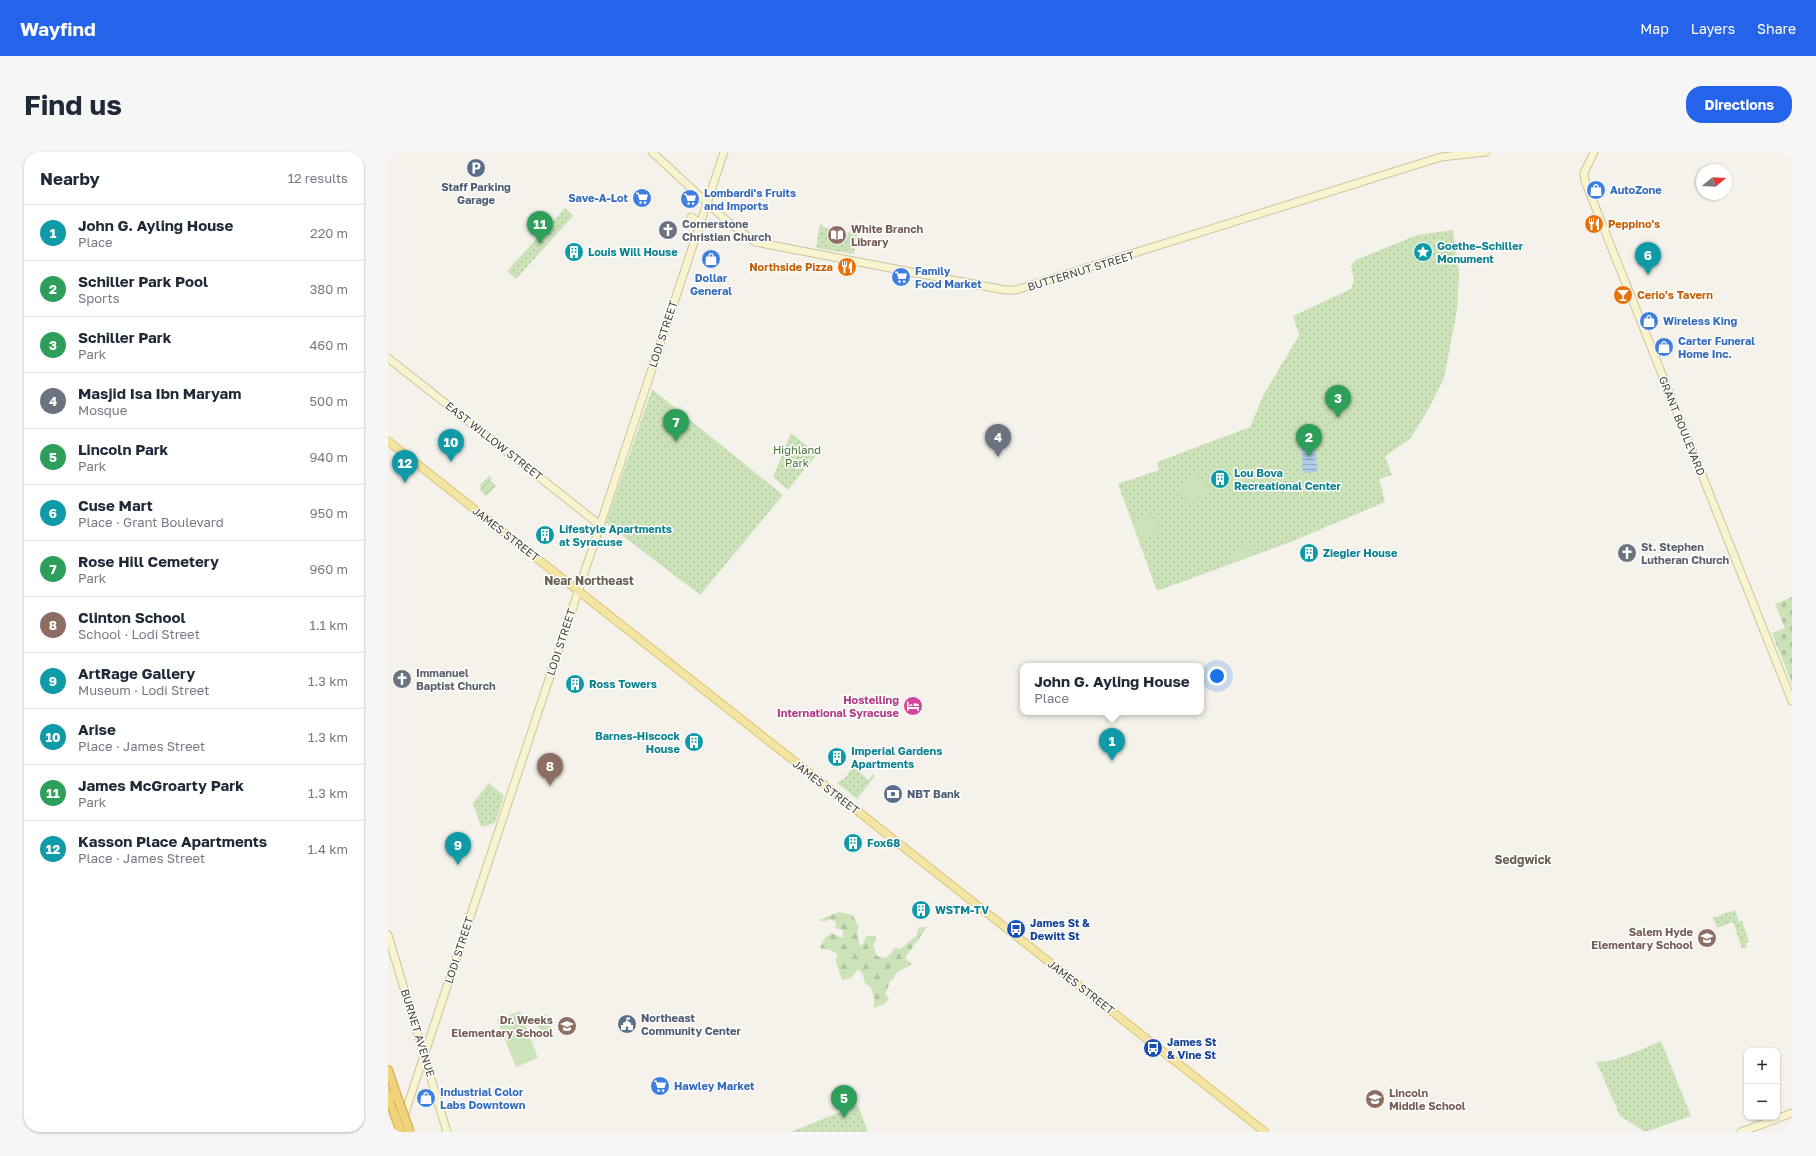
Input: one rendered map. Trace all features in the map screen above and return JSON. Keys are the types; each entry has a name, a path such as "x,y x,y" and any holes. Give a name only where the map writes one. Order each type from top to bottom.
{"highway":[{"path":"388,1070 410,1132"},
{"path":"388,1094 400,1132"}],"main road":[{"name":"JAMES STREET","path":"388,441 1265,1132"}],"street":[{"name":"BUTTERNUT STREET","path":"652,152 727,221 755,242 1005,290 1025,289 1441,157 1486,152"},
{"name":"LODI STREET","path":"400,1132 724,152"},
{"name":"GRANT BOULEVARD","path":"1594,152 1584,174 1586,186 1792,701"},
{"path":"691,217 700,223"},
{"name":"EAST WILLOW STREET","path":"388,358 600,525"},
{"name":"BURNET AVENUE","path":"388,934 447,1132"},
{"path":"418,1074 431,1075"},
{"path":"1741,1132 1792,1113"}],"green space":[{"path":"565,208 573,216 516,279 507,271"},
{"path":"820,223 823,227 832,229 833,225 842,227 834,228 833,231 828,230 827,237 846,240 848,232 857,234 854,254 816,248"},
{"path":"1453,230 1459,274 1457,311 1444,378 1429,408 1410,439 1385,456 1392,475 1379,479 1385,502 1293,541 1157,591 1118,484 1159,470 1157,462 1250,427 1263,396 1299,335 1293,316 1351,289 1354,279 1351,266 1356,260 1417,235"},
{"path":"652,389 783,495 700,595 606,523"},
{"name":"Highland Park","path":"791,433 817,454 788,490 773,477"},
{"path":"1192,474 1207,487 1207,491 1191,504 1184,500 1180,485"},
{"path":"489,476 492,478 490,480 496,486 486,496 480,490 480,485"},
{"path":"1150,516 1155,519 1161,529 1145,539 1142,538 1135,523 1142,518"},
{"path":"1248,546 1252,556 1236,562 1232,552"},
{"path":"1792,597 1792,684 1772,633 1785,628 1775,604"},
{"path":"853,767 869,780 873,774 875,776 857,799 837,783 845,778"},
{"path":"489,783 504,796 495,823 481,827 473,803"},
{"path":"1735,910 1739,922 1742,921 1749,942 1745,943 1747,947 1742,949 1733,922 1717,928 1713,918"},
{"path":"839,912 853,915 859,927 857,932 860,946 863,944 866,936 875,936 876,940 873,945 877,956 884,958 891,954 894,948 900,949 916,936 919,927 927,927 905,958 912,964 896,973 894,978 890,981 885,995 889,998 884,1004 874,1008 874,998 871,988 865,983 862,973 858,969 851,978 842,980 836,962 837,954 830,950 820,948 824,939 831,933 843,938 843,930 835,928 836,922 830,919 824,922 819,920"},
{"path":"520,1011 538,1058 516,1067 497,1020"},
{"path":"547,1014 546,1023 553,1029 541,1034 535,1019"},
{"path":"1661,1041 1691,1116 1645,1132 1620,1116 1596,1061 1602,1062 1619,1058"},
{"path":"858,1105 868,1132 790,1132"}],"water":[{"path":"1315,441 1317,472 1303,473 1301,442"}],"place":[{"name":"Staff Parking Garage","path":"476,168"},
{"name":"AutoZone","path":"1596,190"},
{"name":"Save-A-Lot","path":"642,198"},
{"name":"Lombardi's Fruits and Imports","path":"690,199"},
{"name":"Peppino's","path":"1594,224"},
{"name":"Cornerstone Christian Church","path":"668,230"},
{"name":"White Branch Library","path":"837,235"},
{"name":"James McGroarty Park","path":"540,244"},
{"name":"Louis Will House","path":"574,252"},
{"name":"Goethe–Schiller Monument","path":"1423,252"},
{"name":"Dollar General","path":"711,259"},
{"name":"Northside Pizza","path":"847,267"},
{"name":"Cuse Mart","path":"1648,275"},
{"name":"Family Food Market","path":"901,277"},
{"name":"Cerio's Tavern","path":"1623,295"},
{"name":"Wireless King","path":"1649,321"},
{"name":"Carter Funeral Home Inc.","path":"1664,347"},
{"name":"Schiller Park","path":"1338,418"},
{"name":"Rose Hill Cemetery","path":"676,442"},
{"name":"Masjid Isa Ibn Maryam","path":"998,457"},
{"name":"Schiller Park Pool","path":"1309,457"},
{"name":"Arise","path":"451,462"},
{"name":"Lou Bova Recreational Center","path":"1220,479"},
{"name":"Kasson Place Apartments","path":"405,483"},
{"name":"Lifestyle Apartments at Syracuse","path":"545,535"},
{"name":"Ziegler House","path":"1309,553"},
{"name":"St. Stephen Lutheran Church","path":"1627,553"},
{"name":"Immanuel Baptist Church","path":"402,679"},
{"name":"Ross Towers","path":"575,684"},
{"name":"Hostelling International Syracuse","path":"913,706"},
{"name":"Barnes-Hiscock House","path":"694,742"},
{"name":"Imperial Gardens Apartments","path":"837,757"},
{"name":"John G. Ayling House","path":"1112,761"},
{"name":"Clinton School","path":"550,786"},
{"name":"NBT Bank","path":"893,794"},
{"name":"Fox68","path":"853,843"},
{"name":"ArtRage Gallery","path":"458,865"},
{"name":"WSTM-TV","path":"921,910"},
{"name":"James St & Dewitt St","path":"1016,929"},
{"name":"Salem Hyde Elementary School","path":"1707,938"},
{"name":"Northeast Community Center","path":"627,1024"},
{"name":"Dr. Weeks Elementary School","path":"567,1026"},
{"name":"James St & Vine St","path":"1153,1048"},
{"name":"Hawley Market","path":"660,1086"},
{"name":"Industrial Color Labs Downtown","path":"426,1098"},
{"name":"Lincoln Middle School","path":"1375,1099"},
{"name":"Lincoln Park","path":"844,1118"}],"district":[{"name":"Near Northeast","path":"589,581"},
{"name":"Sedgwick","path":"1523,860"}]}
